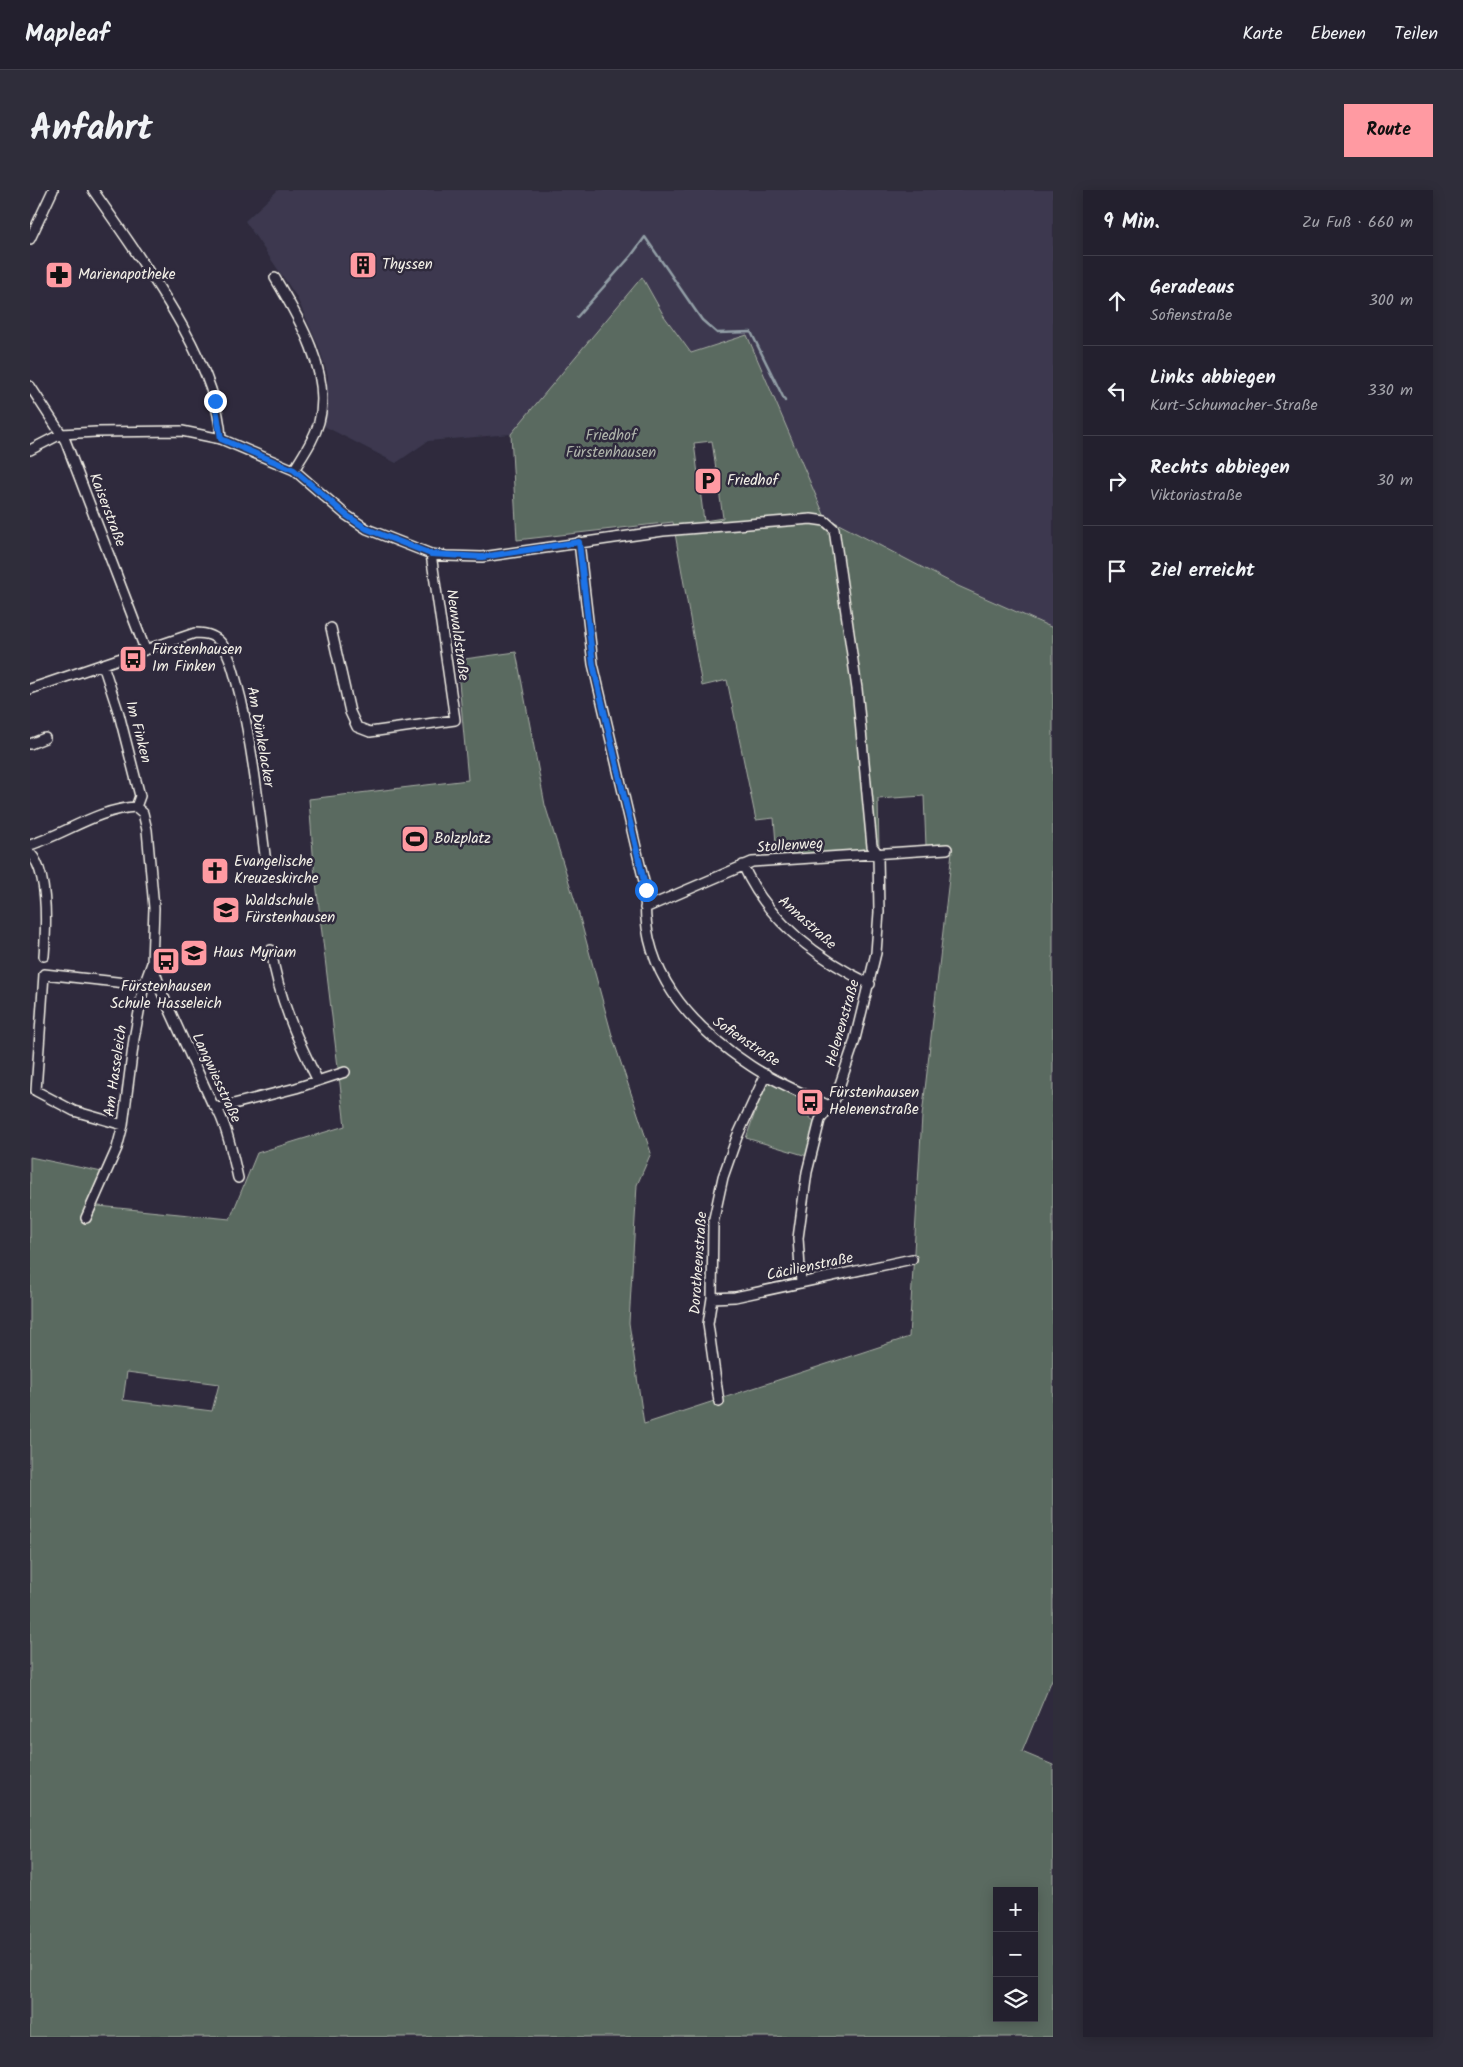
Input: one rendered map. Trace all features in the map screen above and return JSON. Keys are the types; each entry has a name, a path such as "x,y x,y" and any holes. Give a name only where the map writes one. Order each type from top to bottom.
{"street":[{"path":"30,239 53,190"},
{"path":"93,190 156,283 188,336 215,401 221,439"},
{"path":"275,278 305,335 314,359 322,396 319,422 307,449 294,470"},
{"name":"Kaiserstraße","path":"30,386 61,434 146,649"},
{"path":"30,450 61,434 182,431 221,439 294,470 346,515 367,529 431,554 482,557 579,542"},
{"name":"Helenenstraße","path":"579,542 663,531 811,519 825,521 834,529 858,689 872,846 878,854 879,912 876,953 870,984 835,1099 820,1120 802,1200 798,1238 801,1283"},
{"name":"Sofienstraße","path":"579,542 593,664 646,890 646,927 655,959 666,984 684,1010 707,1034 766,1074 829,1106"},
{"name":"Neuwaldstraße","path":"331,628 350,712 356,727 370,732 456,720 431,554"},
{"name":"Am Dünkelacker","path":"30,688 103,665 195,632 206,633 215,637 222,645 238,686 248,728 266,863"},
{"name":"Im Finken","path":"103,665 119,714 140,796 136,807"},
{"path":"30,744 45,738"},
{"path":"30,845 120,808 136,807"},
{"name":"Am Hasseleich","path":"86,1218 110,1166 123,1124 134,1039 144,985 152,963 154,908 147,830 142,813 136,807"},
{"name":"Stollenweg","path":"645,908 752,862 947,849"},
{"path":"30,853 41,878 44,894 44,956"},
{"name":"Annastraße","path":"743,865 761,898 782,922 826,960 870,984"},
{"path":"271,950 283,1005 318,1081"},
{"name":"Langwiesstraße","path":"152,963 162,993 212,1103 218,1108 231,1147 238,1178"},
{"path":"123,1124 74,1111 36,1091 44,974 144,985"},
{"path":"218,1108 345,1072"},
{"name":"Dorotheenstraße","path":"719,1402 708,1324 712,1298 713,1223 723,1177 737,1136 766,1074"},
{"name":"Cäcilienstraße","path":"712,1298 735,1297 912,1259"}],"shaded area":[{"path":"278,190 1053,190 1053,628 958,586 825,517 747,335 691,353 664,316 642,278 511,434 428,441 396,463 324,426 328,376 319,347 296,296 245,221"}],"green space":[{"name":"Friedhof Fürstenhausen","path":"642,277 664,316 691,353 747,335 825,517 958,586 1053,628 1053,1677 1022,1752 1053,1765 1053,2037 30,2037 30,1157 102,1172 88,1205 230,1219 257,1153 345,1126 314,866 309,799 468,780 457,660 516,652 545,805 578,911 613,1039 651,1153 637,1185 629,1323 644,1424 909,1337 922,1116 952,852 947,845 926,846 924,796 878,799 879,850 777,857 774,818 756,820 727,680 702,686 673,522 517,540 511,434","holes":["712,441 723,518 704,521 694,443","127,1372 219,1384 212,1411 123,1400"]},
{"path":"766,1081 806,1102 803,1108 810,1112 809,1118 815,1121 807,1156 746,1138"}],"waterway":[{"path":"577,317 631,256 645,237 702,320 717,333 751,332 785,401"}],"place":[{"name":"Thyssen","path":"363,265"},
{"name":"Marienapotheke","path":"59,275"},
{"name":"Friedhof","path":"708,481"},
{"name":"Fürstenhausen Im Finken","path":"133,659"},
{"name":"Bolzplatz","path":"415,839"},
{"name":"Evangelische Kreuzeskirche","path":"215,871"},
{"name":"Waldschule Fürstenhausen","path":"226,910"},
{"name":"Haus Myriam","path":"194,953"},
{"name":"Fürstenhausen Schule Hasseleich","path":"166,961"},
{"name":"Fürstenhausen Helenenstraße","path":"810,1102"}],"route":[{"path":"215,401 221,439 256,452 294,470 311,482 346,515 367,529 431,554 482,557 579,542 593,664 601,706 646,890"}]}
